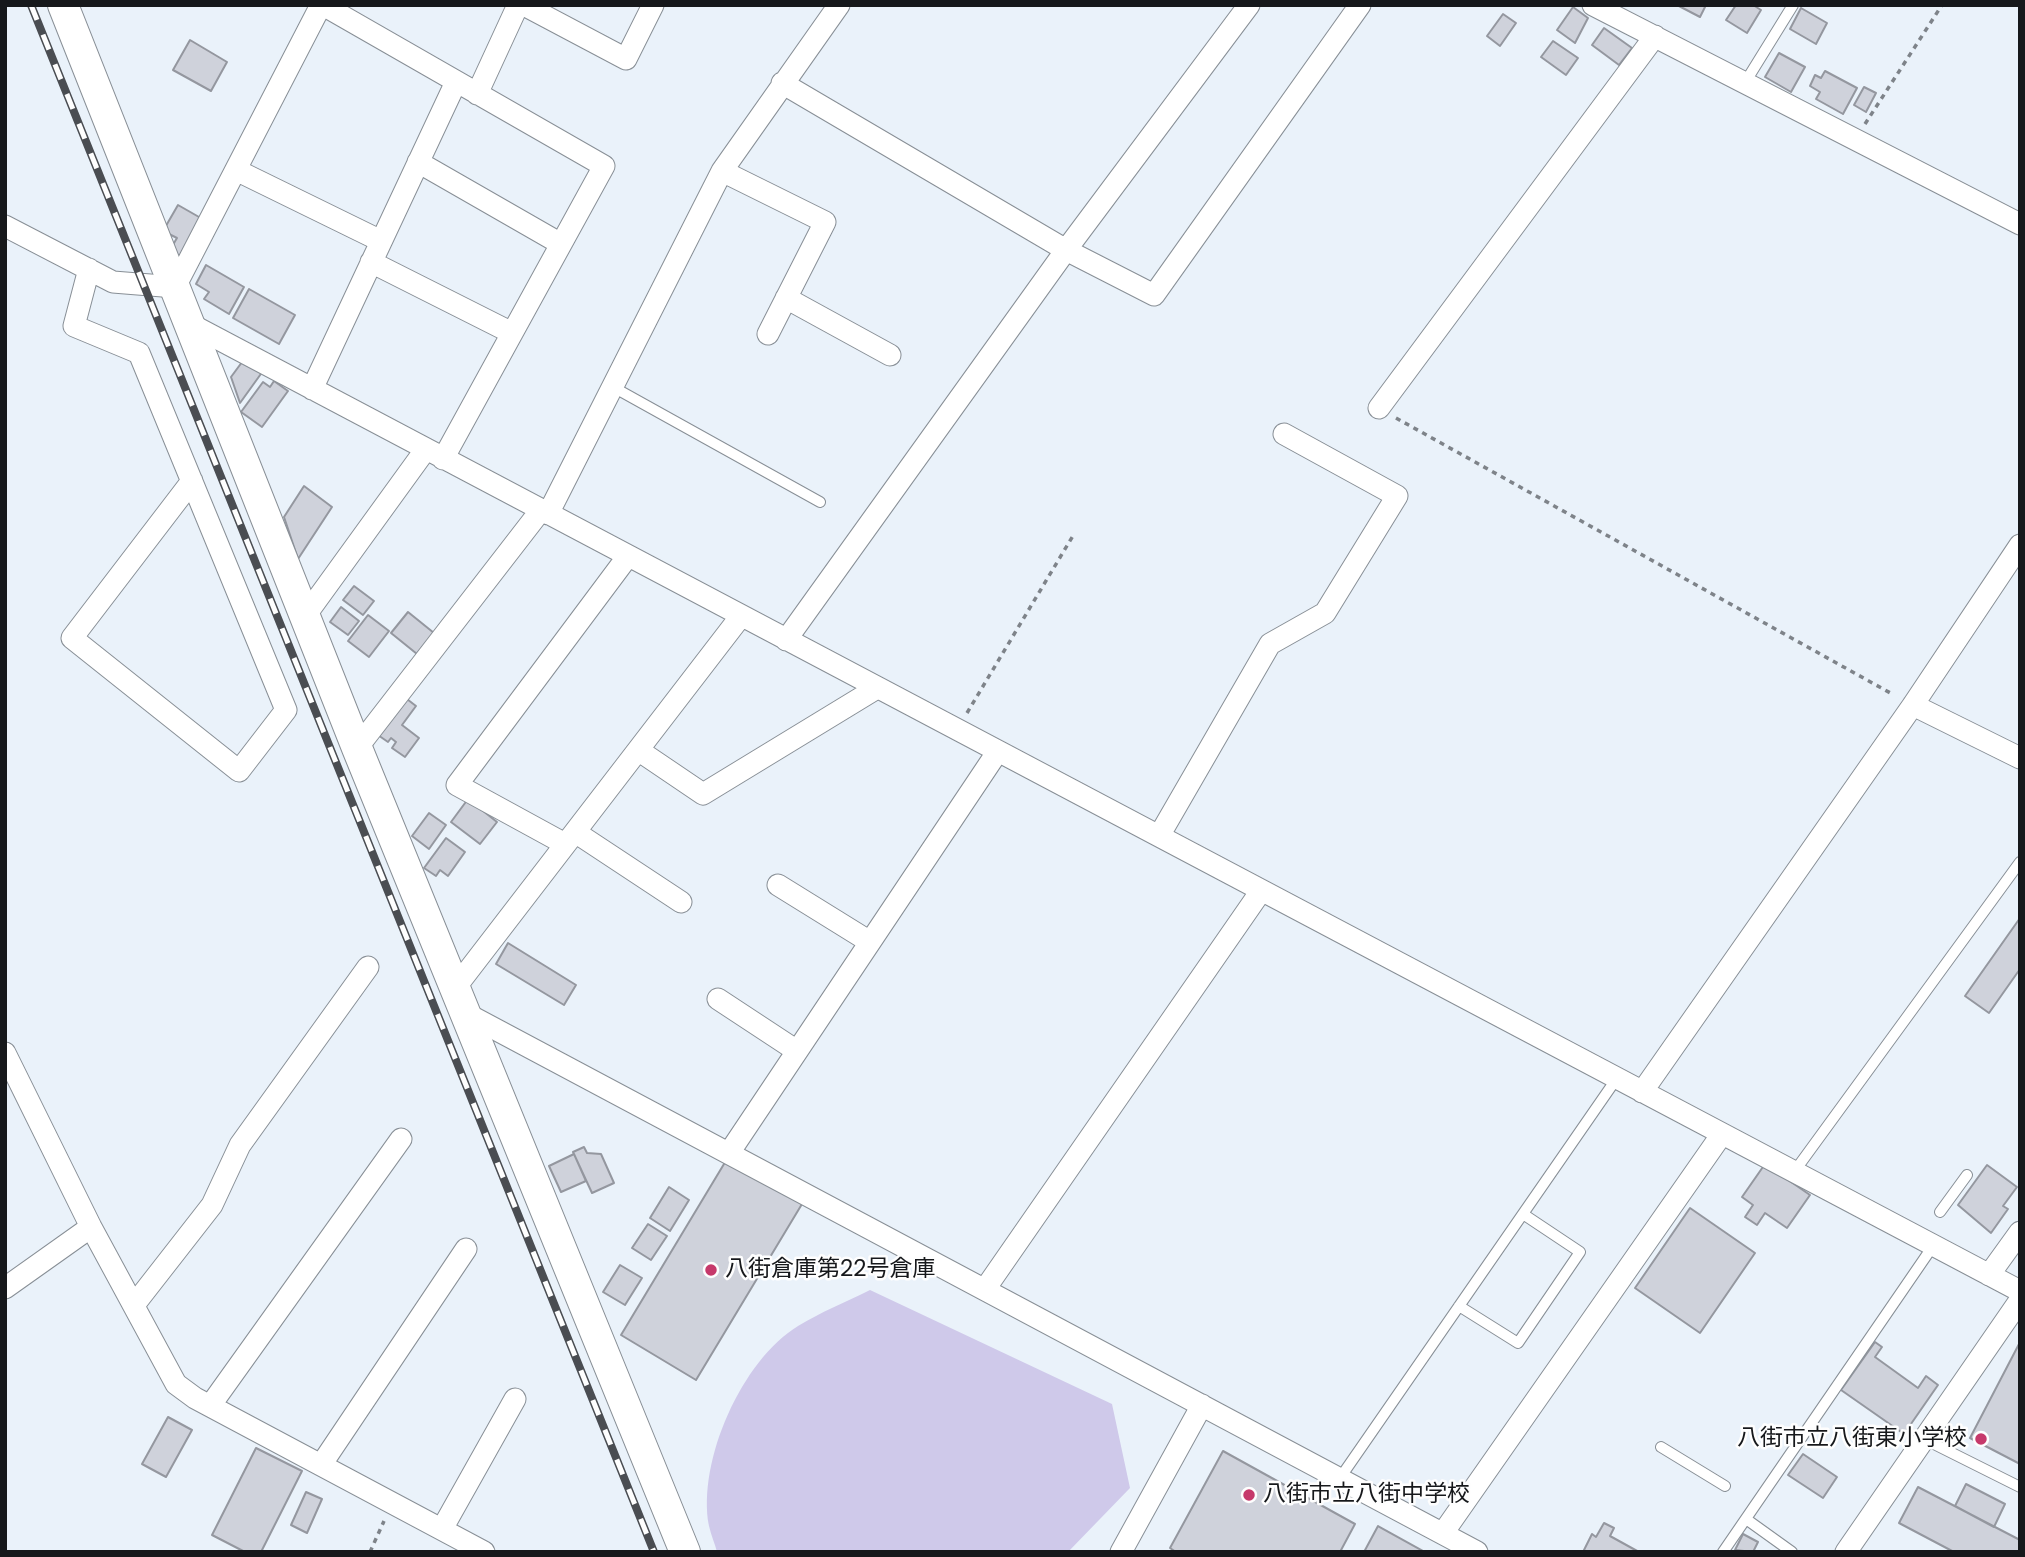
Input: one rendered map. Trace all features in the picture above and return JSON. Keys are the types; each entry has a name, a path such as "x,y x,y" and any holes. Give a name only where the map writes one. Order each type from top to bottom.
{"street":[{"path":"64,5 357,748 685,1552"},
{"path":"175,286 322,5 604,166 512,333 434,454 305,616"},
{"path":"477,94 518,5"},
{"path":"524,5 626,59 653,5"},
{"path":"357,748 544,512 613,387 722,171 839,5"},
{"path":"786,640 1066,250 1250,5"},
{"path":"782,83 1066,250 1154,295 1360,5"},
{"path":"1593,5 1746,81 1854,140 2020,224"},
{"path":"1379,408 1655,36"},
{"path":"312,389 456,82"},
{"path":"418,162 561,244"},
{"path":"236,170 382,241"},
{"path":"722,171 825,222 768,334"},
{"path":"5,226 113,282 175,286"},
{"path":"371,262 512,333"},
{"path":"89,270 74,326 139,353 192,481 286,710 239,771 72,638 192,481"},
{"path":"786,298 890,355"},
{"path":"190,324 2020,1291"},
{"path":"1159,836 1270,645 1325,613 1397,496 1284,434"},
{"path":"1642,1092 1913,705 2020,545"},
{"path":"628,556 457,785 570,838 681,902"},
{"path":"460,1000 570,838 741,616"},
{"path":"638,750 703,794 877,688"},
{"path":"1913,705 2020,758"},
{"path":"729,1153 998,751"},
{"path":"778,885 870,942"},
{"path":"985,1289 1261,891"},
{"path":"134,1305 212,1205 240,1145 368,967"},
{"path":"718,999 797,1051"},
{"path":"460,1000 729,1153 1477,1552"},
{"path":"5,1053 91,1227 177,1384 210,1406 484,1552"},
{"path":"1443,1533 1722,1134"},
{"path":"210,1406 401,1139"},
{"path":"5,1289 91,1227"},
{"path":"1989,1275 2020,1232"},
{"path":"321,1465 466,1249"},
{"path":"1846,1552 2020,1300"},
{"path":"442,1529 515,1399"},
{"path":"1121,1552 1202,1405"}],"lane":[{"path":"1746,81 1793,5"},
{"path":"613,387 820,502"},
{"path":"1794,1172 2020,862"},
{"path":"1340,1478 1617,1078"},
{"path":"1940,1212 1967,1175"},
{"path":"1460,1306 1518,1343 1580,1252 1523,1214"},
{"path":"1723,1552 1933,1246"},
{"path":"1924,1439 2020,1487"},
{"path":"1661,1447 1725,1486"},
{"path":"1746,1519 1792,1552"}],"path":[{"path":"1854,140 1942,5"},
{"path":"1379,408 1913,705"},
{"path":"957,730 1074,534"},
{"path":"370,1552 393,1503"}],"shaded area":[{"path":"870,1290 1112,1404 1130,1488 1068,1552 717,1552 709,1526 707,1500 710,1472 717,1443 742,1387 759,1362 798,1326"}],"building":[{"path":"1677,5 1706,5 1700,17"},
{"path":"1736,5 1753,5 1761,10 1747,33 1726,20"},
{"path":"1573,7 1588,18 1575,43 1557,30"},
{"path":"1801,8 1827,23 1816,44 1790,29"},
{"path":"1503,14 1516,23 1500,46 1487,36"},
{"path":"1604,28 1632,48 1619,65 1592,45"},
{"path":"190,40 227,62 211,91 173,70"},
{"path":"1553,41 1578,58 1566,75 1541,57"},
{"path":"1779,53 1805,67 1791,92 1765,77"},
{"path":"1825,71 1857,88 1843,114 1816,99 1820,92 1810,86 1815,75 1821,78"},
{"path":"1864,87 1876,93 1866,112 1854,105"},
{"path":"178,205 206,221 183,261 168,253 177,238 163,231"},
{"path":"206,265 244,287 229,314 204,299 209,292 196,284"},
{"path":"249,289 295,315 279,344 233,318"},
{"path":"245,358 263,371 240,403 231,377"},
{"path":"274,381 288,391 262,427 241,412 263,382 270,387"},
{"path":"304,486 332,507 298,559 284,517"},
{"path":"354,586 374,601 363,615 343,600"},
{"path":"341,607 359,621 348,635 330,622"},
{"path":"408,612 434,633 417,654 391,633"},
{"path":"368,615 389,631 369,657 348,641"},
{"path":"403,696 416,706 402,725 419,738 405,757 392,748 396,742 391,738 388,742 375,733"},
{"path":"468,799 497,822 480,844 451,822"},
{"path":"429,813 446,825 429,849 412,836"},
{"path":"446,838 465,852 448,876 440,870 436,876 424,868"},
{"path":"2020,918 2020,969 1989,1013 1965,996"},
{"path":"508,943 576,985 564,1005 496,964"},
{"path":"584,1147 587,1153 601,1154 614,1183 592,1193 573,1152"},
{"path":"574,1154 586,1181 561,1192 549,1166"},
{"name":"八街倉庫第22号倉庫","path":"727,1159 802,1204 696,1380 621,1335"},
{"path":"1765,1164 1810,1195 1787,1228 1765,1213 1757,1225 1745,1217 1753,1205 1742,1197"},
{"path":"1987,1165 2017,1187 2003,1206 2008,1209 1991,1233 1958,1205"},
{"path":"669,1187 689,1200 670,1231 650,1218"},
{"path":"1690,1208 1755,1253 1700,1333 1635,1288"},
{"path":"648,1224 667,1236 651,1260 632,1248"},
{"path":"620,1265 642,1278 625,1305 603,1292"},
{"path":"1875,1342 1882,1347 1875,1357 1918,1388 1926,1376 1938,1385 1904,1434 1841,1390"},
{"path":"2020,1344 2020,1464 1970,1438"},
{"path":"168,1417 192,1430 166,1477 142,1464"},
{"path":"256,1448 302,1471 261,1552 245,1552 212,1535"},
{"path":"1223,1451 1355,1524 1340,1552 1176,1552 1170,1548"},
{"path":"1803,1454 1837,1477 1823,1498 1788,1475"},
{"path":"1966,1484 2005,1504 1994,1527 1955,1506"},
{"path":"1918,1487 2020,1540 2020,1552 1954,1552 1899,1523"},
{"path":"306,1492 322,1499 307,1533 291,1525"},
{"path":"1604,1523 1614,1528 1610,1536 1639,1552 1583,1552 1592,1534 1596,1537"},
{"path":"1378,1526 1425,1552 1364,1552"},
{"path":"1743,1534 1758,1542 1753,1552 1735,1550"}],"railway":[{"path":"31,5 654,1552"}],"place":[{"name":"八街倉庫第22号倉庫","path":"711,1270"},
{"name":"八街市立八街東小学校","path":"1981,1439"},
{"name":"八街市立八街中学校","path":"1249,1495"}]}
